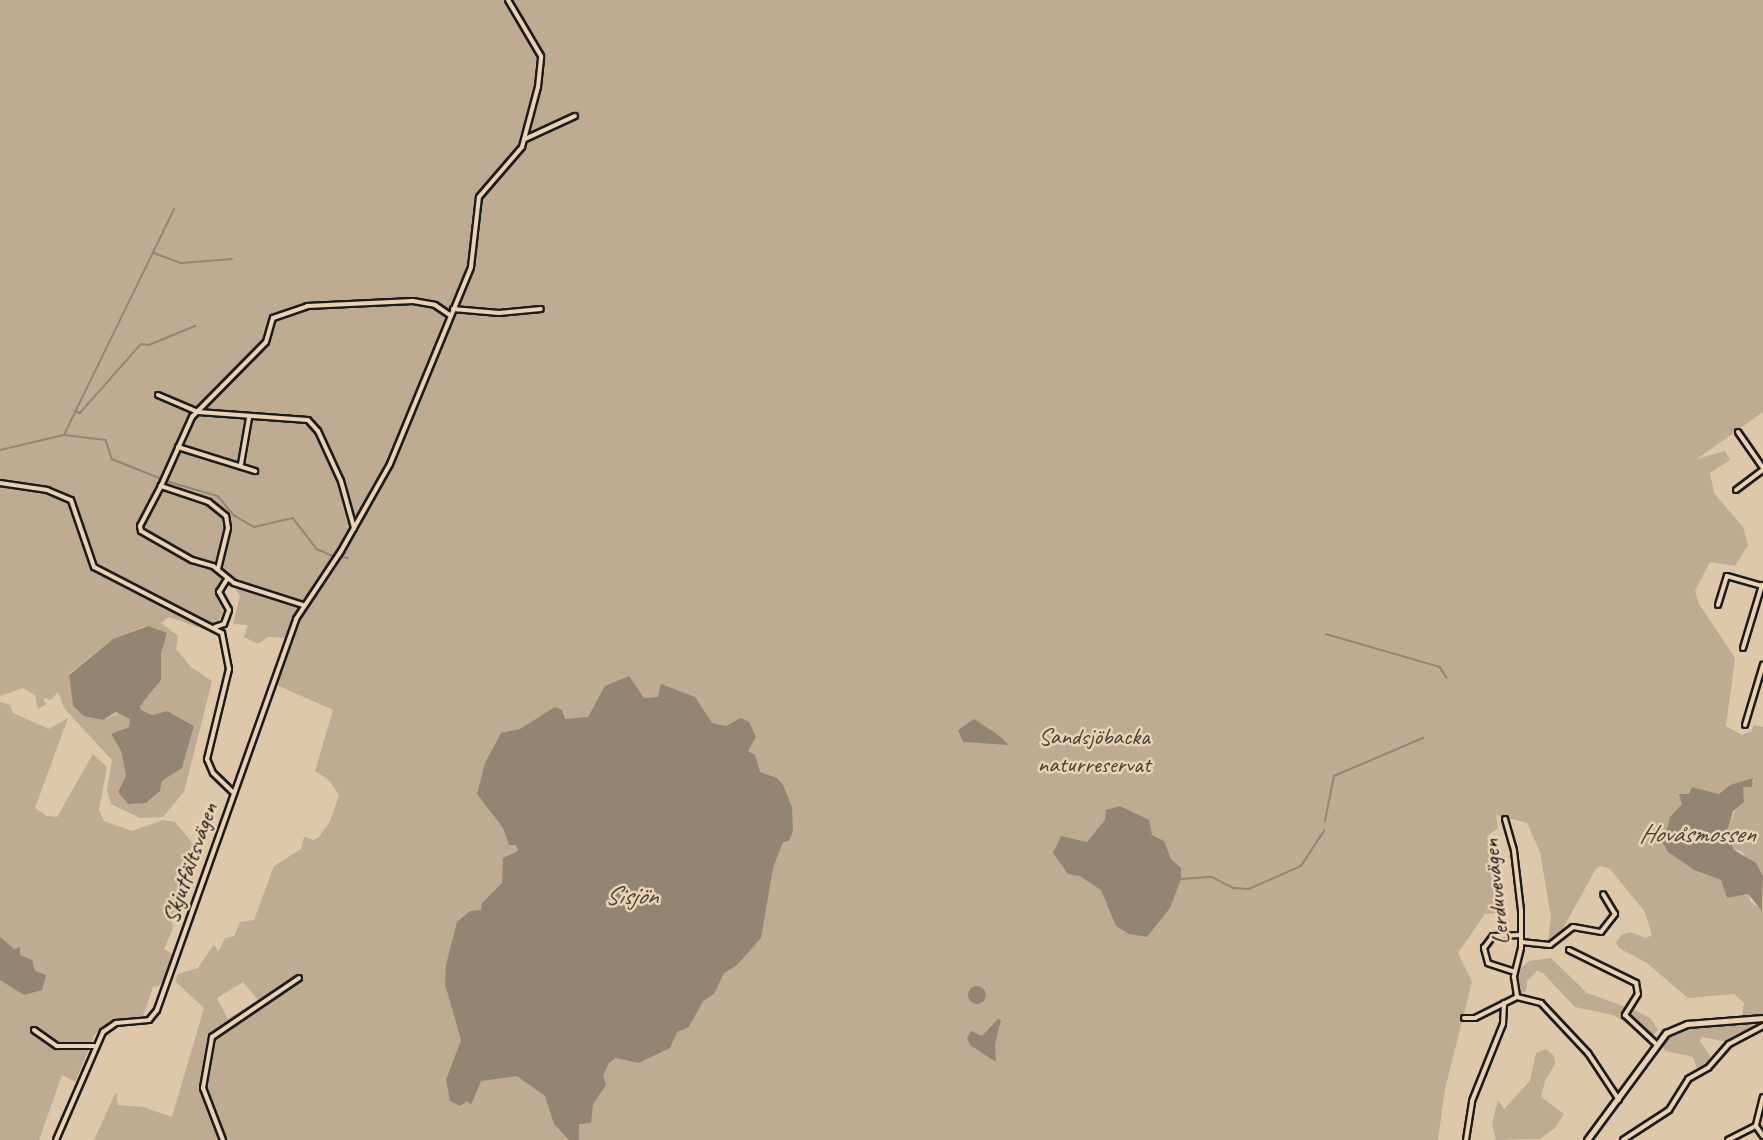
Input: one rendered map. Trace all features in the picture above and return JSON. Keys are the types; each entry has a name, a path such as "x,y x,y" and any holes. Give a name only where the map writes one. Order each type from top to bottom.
{"street":[{"path":"234,793 303,605 354,528 397,448 473,258 474,218 479,196 489,181 517,158 525,140 541,56 508,0"},
{"path":"525,140 575,116"},
{"path":"303,605 227,579 218,569 192,560 141,531 140,526 178,447 198,412 266,342 269,322 288,312 307,306 413,301 435,304 450,315"},
{"path":"453,309 499,313 541,309"},
{"path":"158,394 198,412 249,418 298,417 313,425 341,481 354,528"},
{"path":"241,464 249,418"},
{"path":"1736,490 1763,469 1738,432"},
{"path":"178,447 241,464 255,471"},
{"path":"0,483 47,490 71,500 94,567 214,627 224,624 229,610 219,592 227,579"},
{"path":"161,486 209,502 226,516 228,528 218,569"},
{"path":"1718,605 1727,576 1762,586 1743,648"},
{"name":"Skjutfältsvägen","path":"56,1140 94,1046 109,1026 146,1021 154,1015 234,793 217,778 207,759 229,669 225,640 214,627"},
{"path":"1745,725 1763,665"},
{"name":"Lerduvevägen","path":"1506,819 1516,862 1521,936 1515,972 1518,997"},
{"path":"1521,942 1550,945 1573,927 1601,932 1616,914 1603,894"},
{"path":"1515,972 1490,964 1484,948 1493,936 1521,936"},
{"path":"1569,950 1634,981 1638,992 1625,1015 1655,1043"},
{"path":"223,1140 202,1089 205,1059 217,1030 299,978"},
{"path":"1464,1018 1475,1018 1518,997 1547,1007 1587,1053 1619,1100"},
{"path":"1466,1140 1469,1110 1503,1024 1504,1003"},
{"path":"1587,1140 1619,1100 1655,1043 1670,1030 1687,1024 1763,1018"},
{"path":"1623,1140 1669,1110 1688,1079 1708,1068 1729,1044 1762,1029"},
{"path":"34,1030 57,1047 94,1046"},
{"path":"1763,1097 1756,1126 1763,1136"},
{"path":"1728,1140 1756,1126"}],"green space":[{"name":"Sandsjöbacka naturreservat","path":"0,0 1763,0 1763,412 1697,459 1725,451 1730,460 1710,473 1714,493 1743,527 1748,545 1735,566 1710,562 1695,591 1699,604 1735,658 1726,726 1742,735 1751,731 1754,725 1763,727 1763,876 1741,851 1734,850 1727,833 1743,787 1754,782 1753,778 1719,794 1692,787 1689,794 1683,795 1682,804 1668,824 1664,839 1672,855 1694,870 1721,880 1727,898 1748,894 1751,902 1763,910 1763,1014 1756,1032 1733,1043 1702,1037 1700,1041 1710,1056 1709,1062 1698,1071 1693,1057 1665,1051 1660,1041 1685,1026 1741,1023 1744,1003 1734,994 1688,998 1647,963 1619,948 1616,942 1621,935 1630,932 1646,938 1652,935 1645,912 1610,869 1600,866 1595,870 1560,934 1548,943 1551,917 1540,852 1527,823 1496,815 1498,828 1487,836 1499,895 1494,898 1497,913 1485,914 1458,953 1472,982 1445,1089 1438,1140 94,1140 116,1092 118,1105 143,1107 172,1117 204,1008 175,981 178,974 198,968 214,944 218,952 225,938 234,936 240,922 254,920 274,866 301,849 304,837 314,840 319,837 330,821 339,795 329,780 315,771 333,710 270,682 287,638 268,637 258,644 244,637 248,625 233,624 240,596 235,588 224,585 217,594 223,612 212,632 169,617 161,623 178,636 176,649 191,667 212,681 184,792 163,817 140,818 111,804 107,791 112,760 64,708 58,692 51,700 43,698 46,704 38,709 35,695 23,688 0,696","holes":["145,626 167,634 161,654 161,680 140,706 141,711 152,715 167,711 194,726 182,768 162,781 160,790 149,801 133,804 118,792 126,776 121,751 111,734 129,727 130,719 120,712 106,719 83,715 73,706 69,674 109,642","243,982 258,1000 228,1019 217,998"]},
{"path":"0,702 10,705 13,713 49,729 68,718 35,808 47,816 57,817 93,754 107,767 99,810 104,821 132,831 163,820 175,822 194,845 188,852 196,866 179,914 171,916 173,928 164,949 176,957 159,986 153,987 142,1019 113,1020 95,1034 75,1082 62,1075 39,1140 0,1140"},
{"path":"1551,958 1587,993 1650,1018 1658,1030 1651,1038 1613,1015 1575,1007 1543,973 1537,971 1527,981 1526,991 1519,994 1516,982 1521,968 1529,961"},
{"path":"1546,1049 1554,1056 1555,1064 1545,1081 1541,1097 1564,1114 1555,1128 1540,1139 1496,1140 1492,1123 1498,1100 1504,1109 1530,1081 1536,1053"}],"water":[{"path":"148,626 167,633 161,654 161,680 140,706 141,710 152,715 167,711 194,726 182,768 162,781 160,791 146,803 128,804 118,792 126,776 121,751 111,734 129,727 130,719 116,712 103,720 84,716 73,706 69,675 113,639"},
{"name":"Sisjön","path":"629,676 644,698 658,697 661,684 695,697 712,723 726,726 741,718 749,722 756,737 748,751 755,755 760,772 777,778 783,785 792,807 793,831 789,841 783,842 773,868 761,938 737,965 724,973 714,994 703,1001 689,1027 677,1032 670,1048 639,1063 616,1058 609,1063 603,1076 606,1085 593,1104 591,1123 579,1124 579,1140 569,1140 554,1124 545,1096 517,1076 481,1081 471,1105 467,1101 460,1106 450,1101 446,1080 461,1040 445,984 446,965 457,922 470,911 481,910 482,903 502,883 503,858 518,851 516,845 509,845 503,828 477,794 485,763 501,733 520,729 555,707 562,710 565,719 588,717 605,686"},
{"path":"974,719 1009,745 963,742 958,730"},
{"name":"Hovåsmossen","path":"1753,778 1752,787 1743,787 1744,802 1733,811 1727,833 1734,850 1756,863 1763,876 1762,911 1748,894 1727,898 1721,880 1694,870 1668,852 1663,843 1670,817 1682,804 1679,794 1689,794 1692,787 1719,794 1730,785"},
{"path":"1120,806 1149,820 1152,835 1164,841 1171,859 1181,868 1181,879 1170,908 1147,937 1129,934 1116,926 1101,890 1080,876 1068,874 1053,853 1061,836 1087,842 1105,820 1106,810"},
{"path":"0,937 14,949 20,947 20,955 32,960 35,971 46,975 42,990 24,995 0,980"},
{"path":"977,986 983,989 986,995 983,1001 977,1004 971,1001 968,995 971,989"},
{"path":"998,1019 1001,1020 995,1044 996,1062 970,1045 967,1038 971,1031 982,1036"}],"waterway":[{"path":"0,450 64,435 174,209"},
{"path":"154,253 181,263 232,259"},
{"path":"75,411 80,413 141,344 149,345 195,326"},
{"path":"64,435 106,440 112,459 162,479"},
{"path":"166,481 218,496 235,516 254,527 293,518 317,549 335,557"},
{"path":"340,557 348,558"},
{"path":"1326,634 1440,667 1447,678"},
{"path":"1325,821 1334,776 1423,738"},
{"path":"1181,879 1212,877 1234,888 1249,889 1301,866 1324,831"}]}
